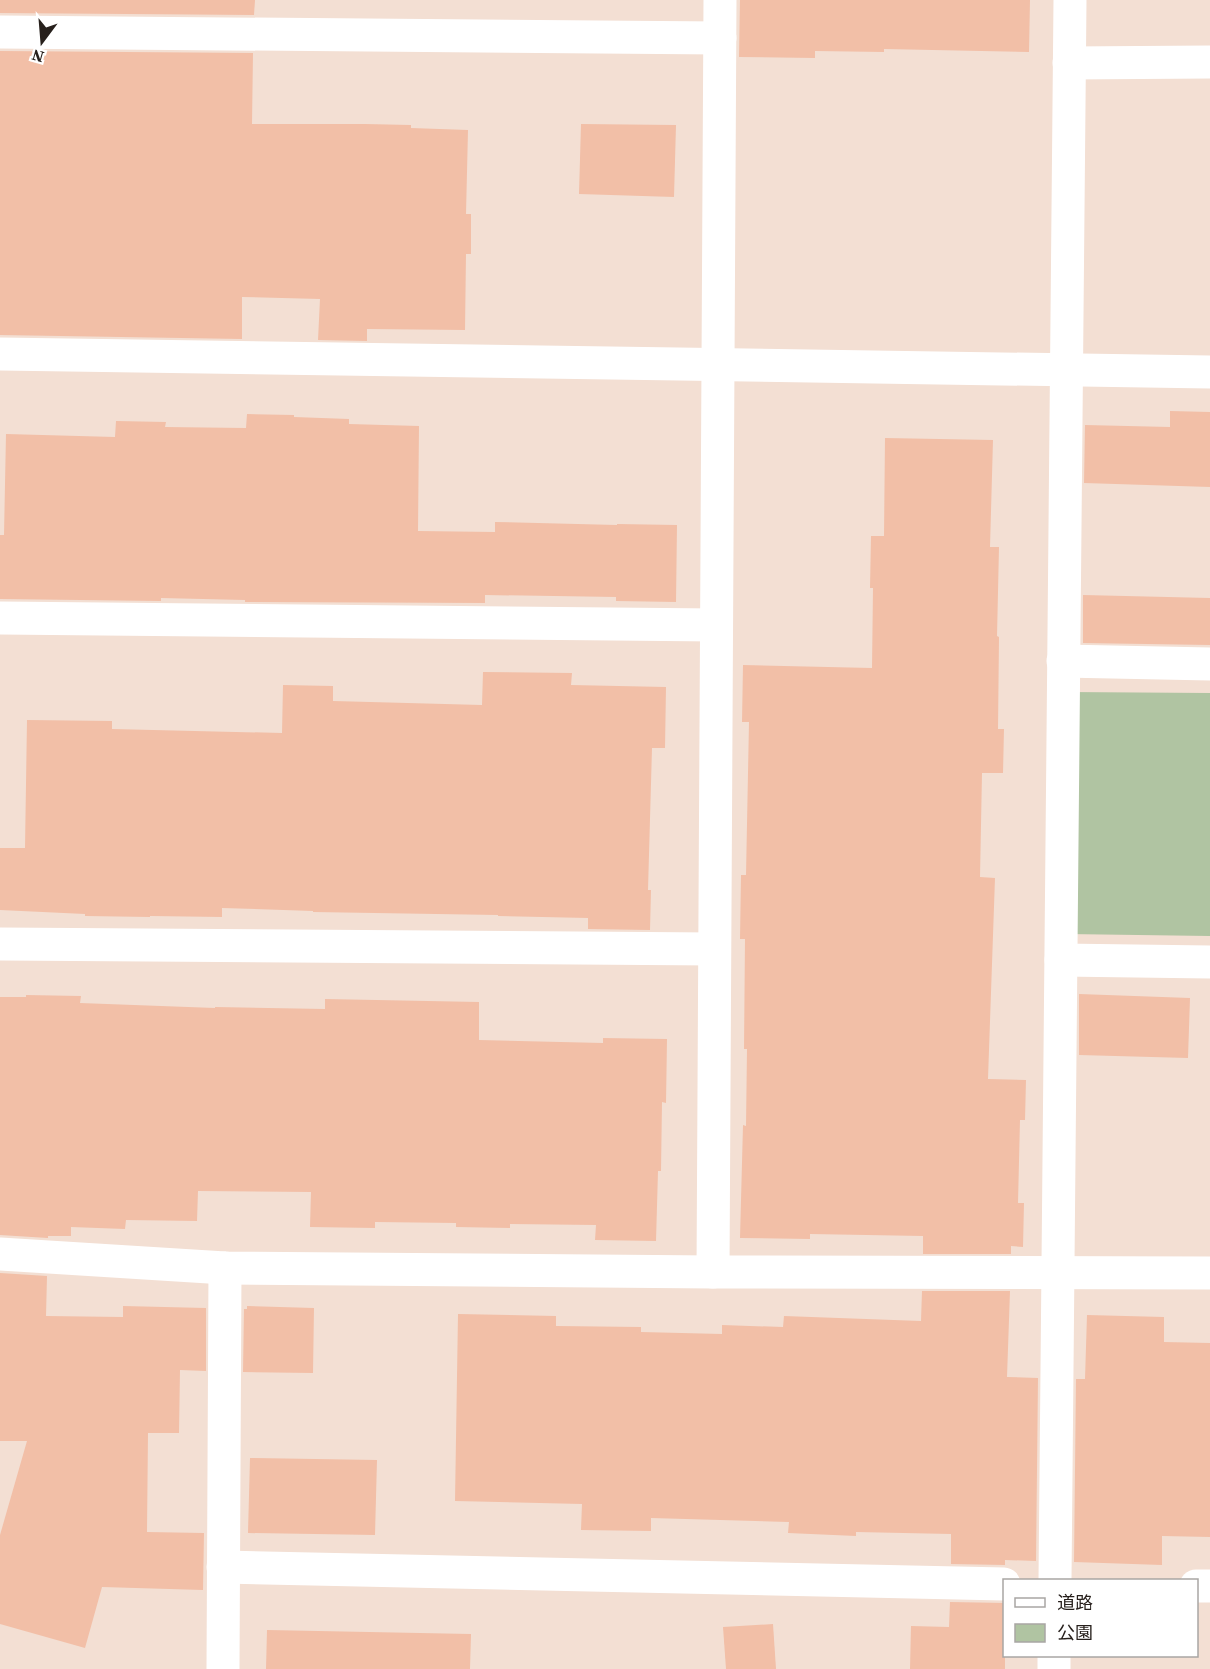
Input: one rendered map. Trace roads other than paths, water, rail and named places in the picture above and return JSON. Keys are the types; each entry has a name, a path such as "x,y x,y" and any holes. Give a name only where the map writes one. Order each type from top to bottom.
{"street":[{"path":"712,1272 720,0"},
{"path":"1055,1579 1070,0"},
{"path":"0,32 720,38"},
{"path":"1069,63 1210,62"},
{"path":"0,354 1210,372"},
{"path":"0,618 717,626"},
{"path":"1063,661 1210,664"},
{"path":"0,944 714,950"},
{"path":"1061,960 1210,962"},
{"path":"0,1254 225,1268 1210,1274"},
{"path":"223,1669 225,1268"},
{"path":"223,1567 1003,1584"}]}
